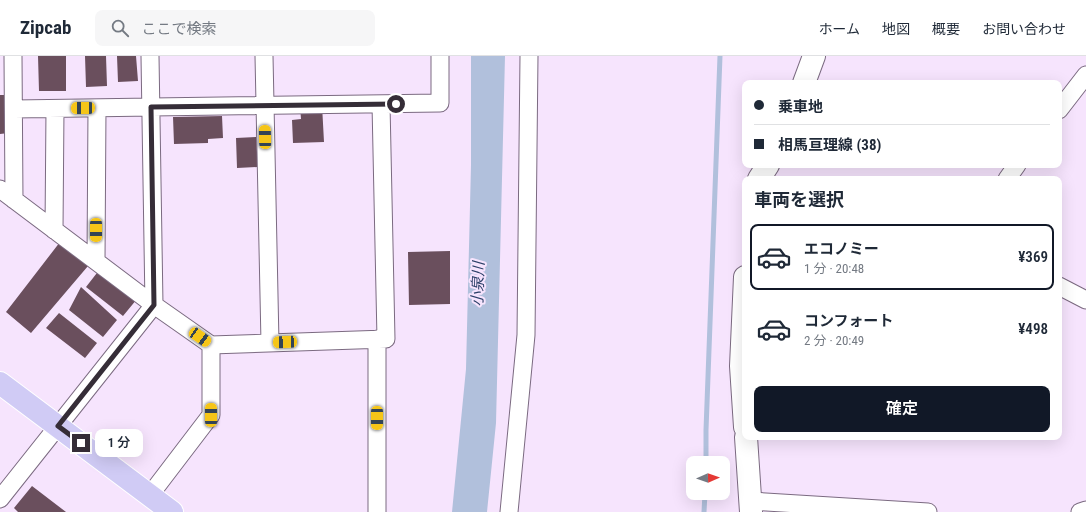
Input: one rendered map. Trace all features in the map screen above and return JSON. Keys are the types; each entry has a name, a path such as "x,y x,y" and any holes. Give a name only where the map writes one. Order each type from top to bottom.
{"main road":[{"path":"0,383 172,512"}],"street":[{"path":"14,56 14,200"},
{"path":"0,499 154,305 150,56"},
{"path":"264,56 270,343"},
{"path":"14,109 440,103 440,56"},
{"path":"509,512 526,335 529,56"},
{"path":"805,80 814,56"},
{"path":"1062,106 1086,75"},
{"path":"0,189 154,305 212,345 386,339 381,104"},
{"path":"96,261 97,108"},
{"path":"54,230 55,109"},
{"path":"1062,288 1086,300"},
{"path":"377,339 377,512"},
{"path":"150,495 211,415 212,345"},
{"path":"742,358 742,382"},
{"path":"746,440 750,507 928,512"},
{"path":"1080,512 1086,510"}],"water":[{"name":"小泉川","path":"471,56 505,56 496,423 487,512 452,512 466,369 471,165"}],"building":[{"path":"38,56 66,56 66,91 39,91"},
{"path":"85,56 106,56 107,86 86,87"},
{"path":"117,56 136,56 138,81 118,82"},
{"path":"0,95 8,95 9,133 0,134"},
{"path":"322,105 324,142 293,143 292,120 301,119 300,106"},
{"path":"222,116 223,138 208,139 208,143 174,144 173,117"},
{"path":"256,137 258,167 237,168 236,138"},
{"path":"60,242 88,266 31,333 6,312"},
{"path":"450,251 450,304 409,305 408,252"},
{"path":"100,269 137,299 123,316 86,287"},
{"path":"81,287 117,320 103,337 69,310"},
{"path":"59,313 97,343 85,358 46,328"},
{"path":"32,486 66,512 18,512 14,508"}],"waterway":[{"path":"706,456 720,56"},
{"path":"704,512 705,500"}],"route":[{"path":"81,443 58,426 154,305 151,107 396,104"}]}
